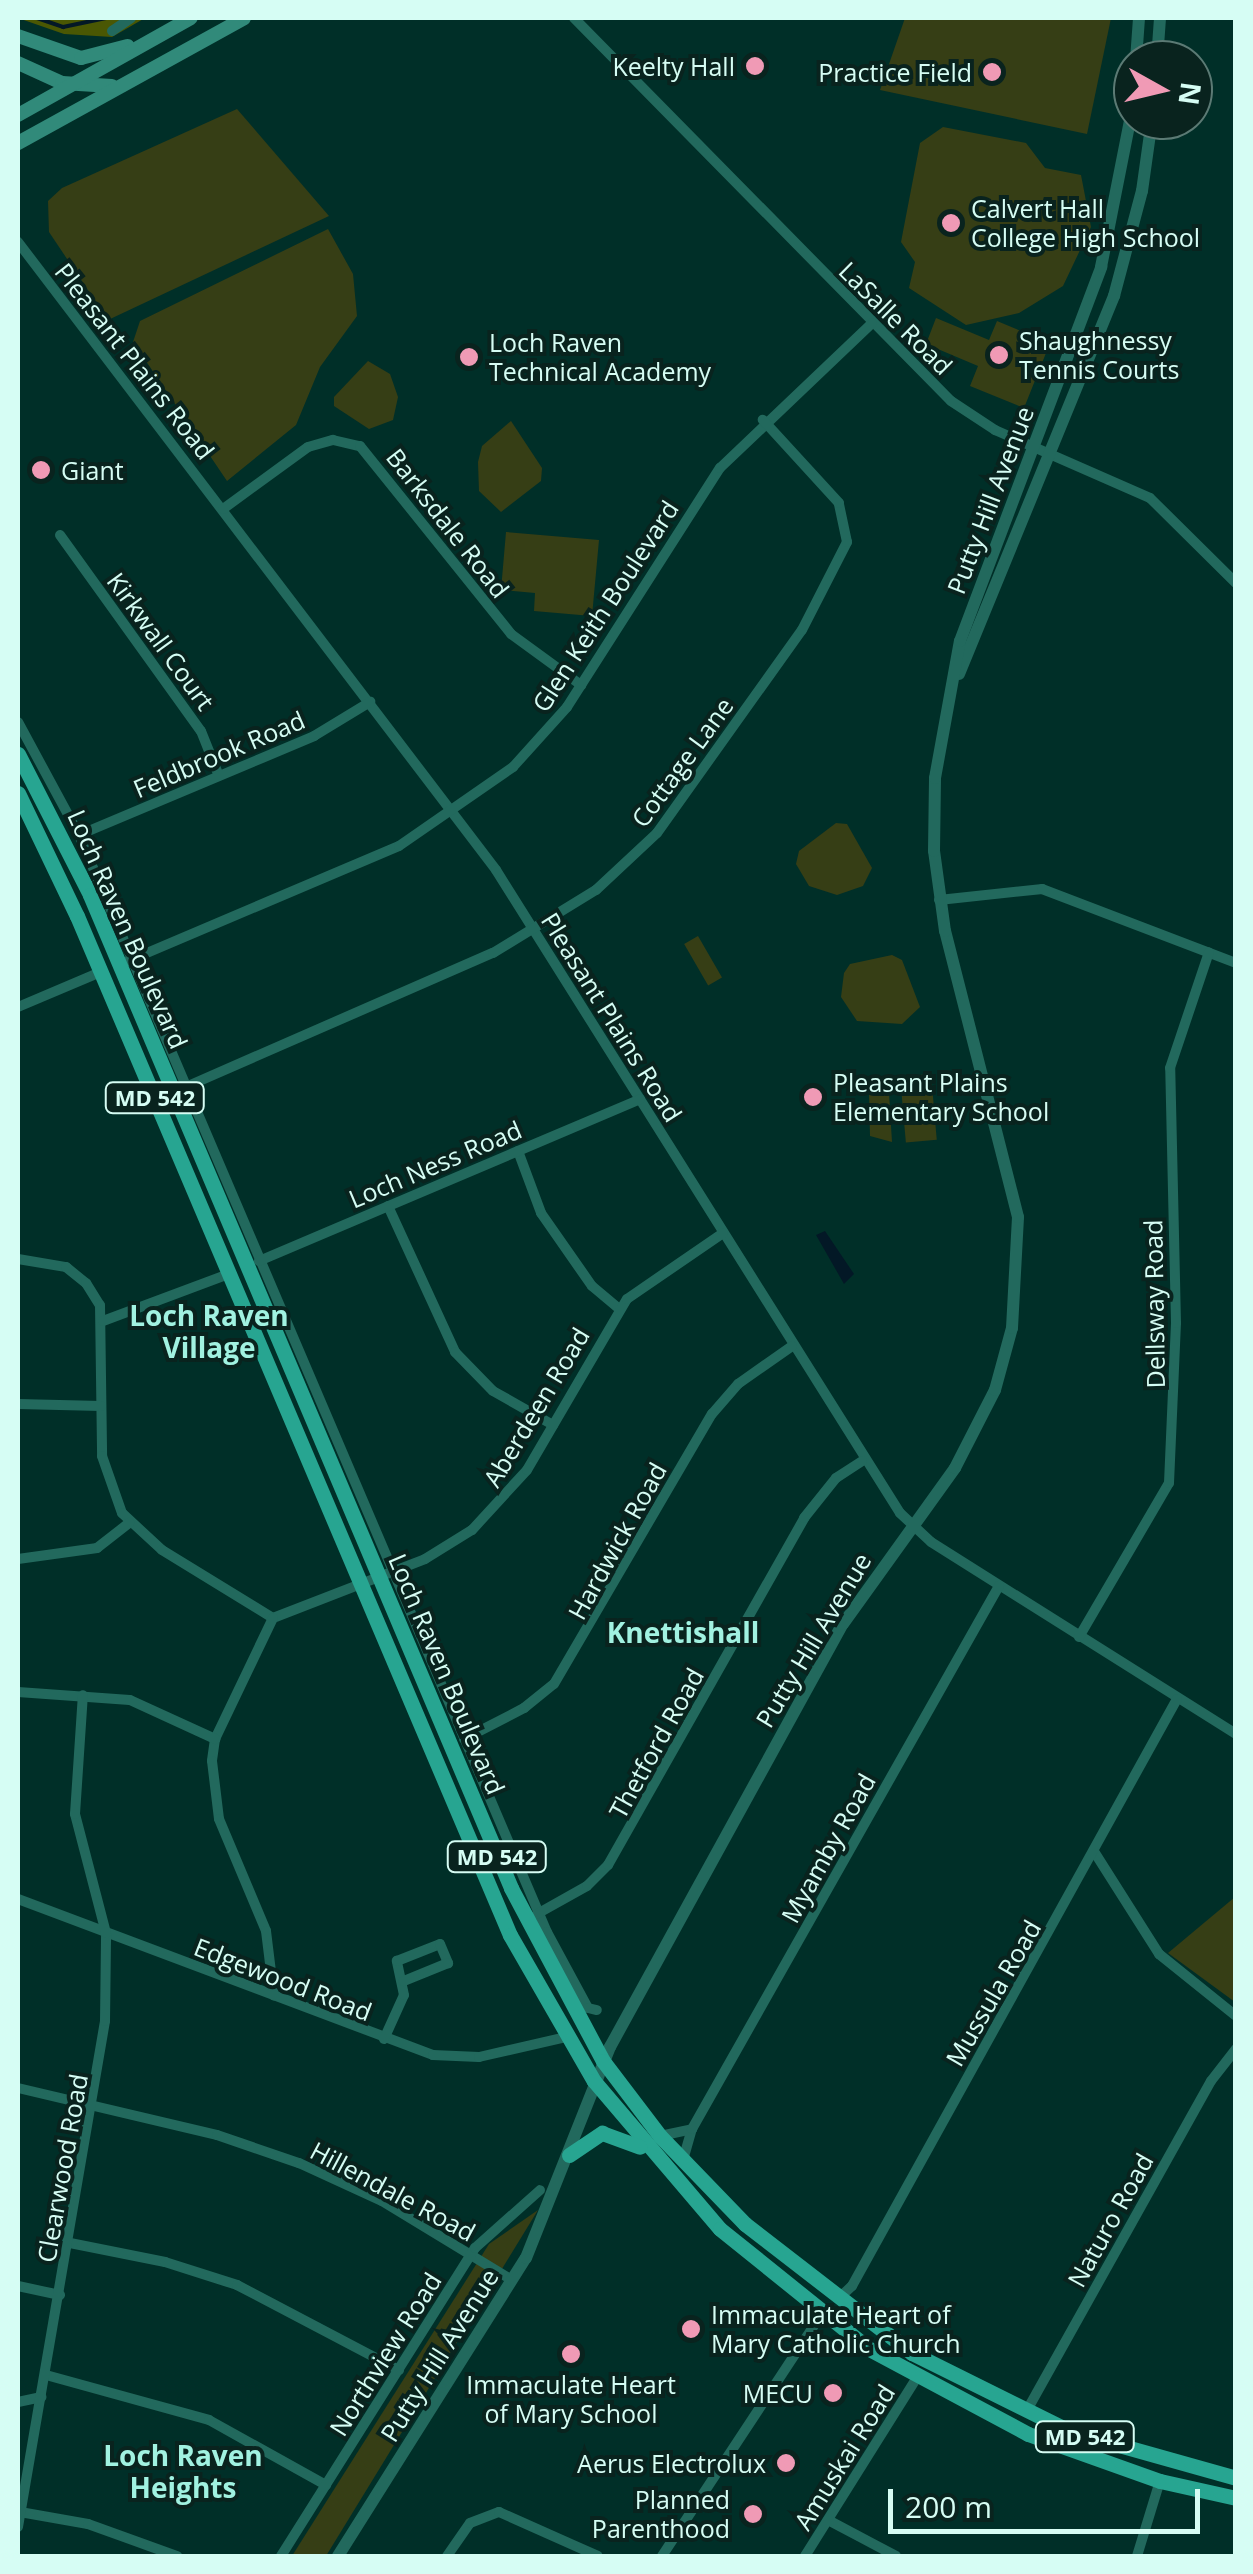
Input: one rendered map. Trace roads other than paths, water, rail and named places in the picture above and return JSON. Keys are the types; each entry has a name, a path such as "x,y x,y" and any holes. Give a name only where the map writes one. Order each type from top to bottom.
{"main road":[{"path":"18,115 191,18"},
{"path":"18,143 240,19"},
{"path":"18,36 82,58 170,32"},
{"path":"18,63 71,85 116,86"},
{"name":"Loch Raven Boulevard","path":"18,754 126,962 532,1917 603,2061 660,2136 760,2238 836,2301 943,2372 1025,2414 1114,2447 1236,2478"},
{"name":"Loch Raven Boulevard","path":"18,793 101,972 510,1935 556,2021 594,2081 648,2152 720,2229 821,2315 916,2379 1028,2434 1160,2481 1236,2498"},
{"path":"101,972 126,962"},
{"path":"230,1274 254,1263"},
{"path":"569,2155 609,2133 648,2152"},
{"path":"821,2315 836,2301"}],"street":[{"path":"112,31 131,18"},
{"name":"LaSalle Road","path":"574,18 951,401 1033,448 1150,498 1236,582"},
{"name":"Putty Hill Avenue","path":"338,2556 512,2280 569,2155 603,2061 843,1624 964,1454 995,1390 1012,1328 1018,1258 1008,1164 939,900 935,778 960,641 1101,267 1121,191 1128,140"},
{"name":"Putty Hill Avenue","path":"955,680 1114,296 1142,191 1149,140"},
{"name":"Pleasant Plains Road","path":"18,242 456,813 640,1098 862,1461 912,1526 999,1586 1236,1734"},
{"name":"Glen Keith Boulevard","path":"126,962 366,861 456,813 524,756 581,685 698,500 763,420 872,323"},
{"name":"Cottage Lane","path":"188,1086 460,970 596,890 665,823 802,630 840,562 848,527 839,502 763,420"},
{"name":"Barksdale Road","path":"223,509 308,446 333,440 360,446 510,634 581,685"},
{"name":"Kirkwall Court","path":"60,536 191,716 220,776"},
{"name":"Feldbrook Road","path":"79,834 314,736 370,702"},
{"name":"Loch Raven Boulevard","path":"18,722 79,834 126,962 188,1086 254,1263"},
{"path":"939,900 1042,889 1236,963"},
{"name":"Dellsway Road","path":"1079,1637 1170,1483 1176,1376 1170,1068 1210,952"},
{"path":"18,1007 101,972"},
{"name":"Loch Ness Road","path":"254,1263 640,1098"},
{"path":"518,1151 541,1213 592,1286 619,1310"},
{"path":"388,1206 455,1352 493,1391 553,1425"},
{"name":"Aberdeen Road","path":"274,1618 386,1575 456,1542 487,1517 514,1488 619,1310 650,1278 723,1233"},
{"path":"18,1259 76,1274 94,1294 103,1321 101,1406 105,1471 129,1523 162,1550 274,1618 215,1740 220,1819 261,1914 274,1996"},
{"path":"103,1321 230,1274"},
{"name":"Hardwick Road","path":"464,1738 524,1708 554,1684 712,1414 738,1384 792,1346"},
{"path":"18,1404 101,1406"},
{"name":"Thetford Road","path":"532,1917 587,1886 608,1866 804,1518 836,1478 862,1461"},
{"path":"18,1559 80,1553 108,1542 129,1523"},
{"name":"Loch Raven Boulevard","path":"386,1575 464,1738 532,1917 588,2008 597,2010"},
{"name":"Myamby Road","path":"682,2160 692,2129 999,1586"},
{"path":"18,1692 130,1700 215,1740"},
{"name":"Clearwood Road","path":"18,2527 94,2109 106,1933 75,1814 82,1696"},
{"name":"Mussula Road","path":"836,2301 852,2286 1177,1700"},
{"path":"1095,1853 1143,1936 1236,2016"},
{"name":"Edgewood Road","path":"18,1899 384,2039 465,2058 539,2040 566,2038"},
{"path":"384,2039 404,1980 396,1962 440,1944 448,1963 404,1980"},
{"path":"539,2040 556,2021"},
{"name":"Naturo Road","path":"1025,2414 1211,2081 1236,2049"},
{"name":"Hillendale Road","path":"18,2088 94,2109 218,2134 286,2158 382,2201 512,2280"},
{"path":"660,2136 692,2129"},
{"name":"Northview Road","path":"281,2556 471,2255 488,2232 540,2190"},
{"path":"70,2243 165,2262 236,2285 398,2370"},
{"path":"18,2286 60,2296"},
{"path":"662,2556 821,2315"},
{"path":"46,2375 209,2420 326,2485"},
{"name":"Amuskai Road","path":"804,2556 916,2379"},
{"path":"18,2402 41,2397"},
{"path":"1137,2556 1160,2481"},
{"path":"20,2512 103,2529 176,2556"},
{"path":"447,2556 483,2515 509,2513 598,2556"},
{"path":"828,2520 896,2556"}],"water":[{"path":"825,1231 854,1274 844,1284 816,1235"}],"waterway":[{"path":"37,18 63,27 106,18"}],"place":[{"name":"Keelty Hall","path":"755,66"},
{"name":"Practice Field","path":"992,72"},
{"name":"Calvert Hall College High School","path":"951,223"},
{"name":"Shaughnessy Tennis Courts","path":"999,355"},
{"name":"Loch Raven Technical Academy","path":"469,357"},
{"name":"Giant","path":"41,470"},
{"name":"Pleasant Plains Elementary School","path":"813,1097"},
{"name":"Immaculate Heart of Mary Catholic Church","path":"691,2329"},
{"name":"Immaculate Heart of Mary School","path":"571,2354"},
{"name":"MECU","path":"833,2393"},
{"name":"Aerus Electrolux","path":"786,2463"},
{"name":"Planned Parenthood","path":"753,2514"}],"district":[{"name":"Loch Raven Village","path":"209,1331"},
{"name":"Knettishall","path":"683,1632"},
{"name":"Loch Raven Heights","path":"183,2471"}]}
